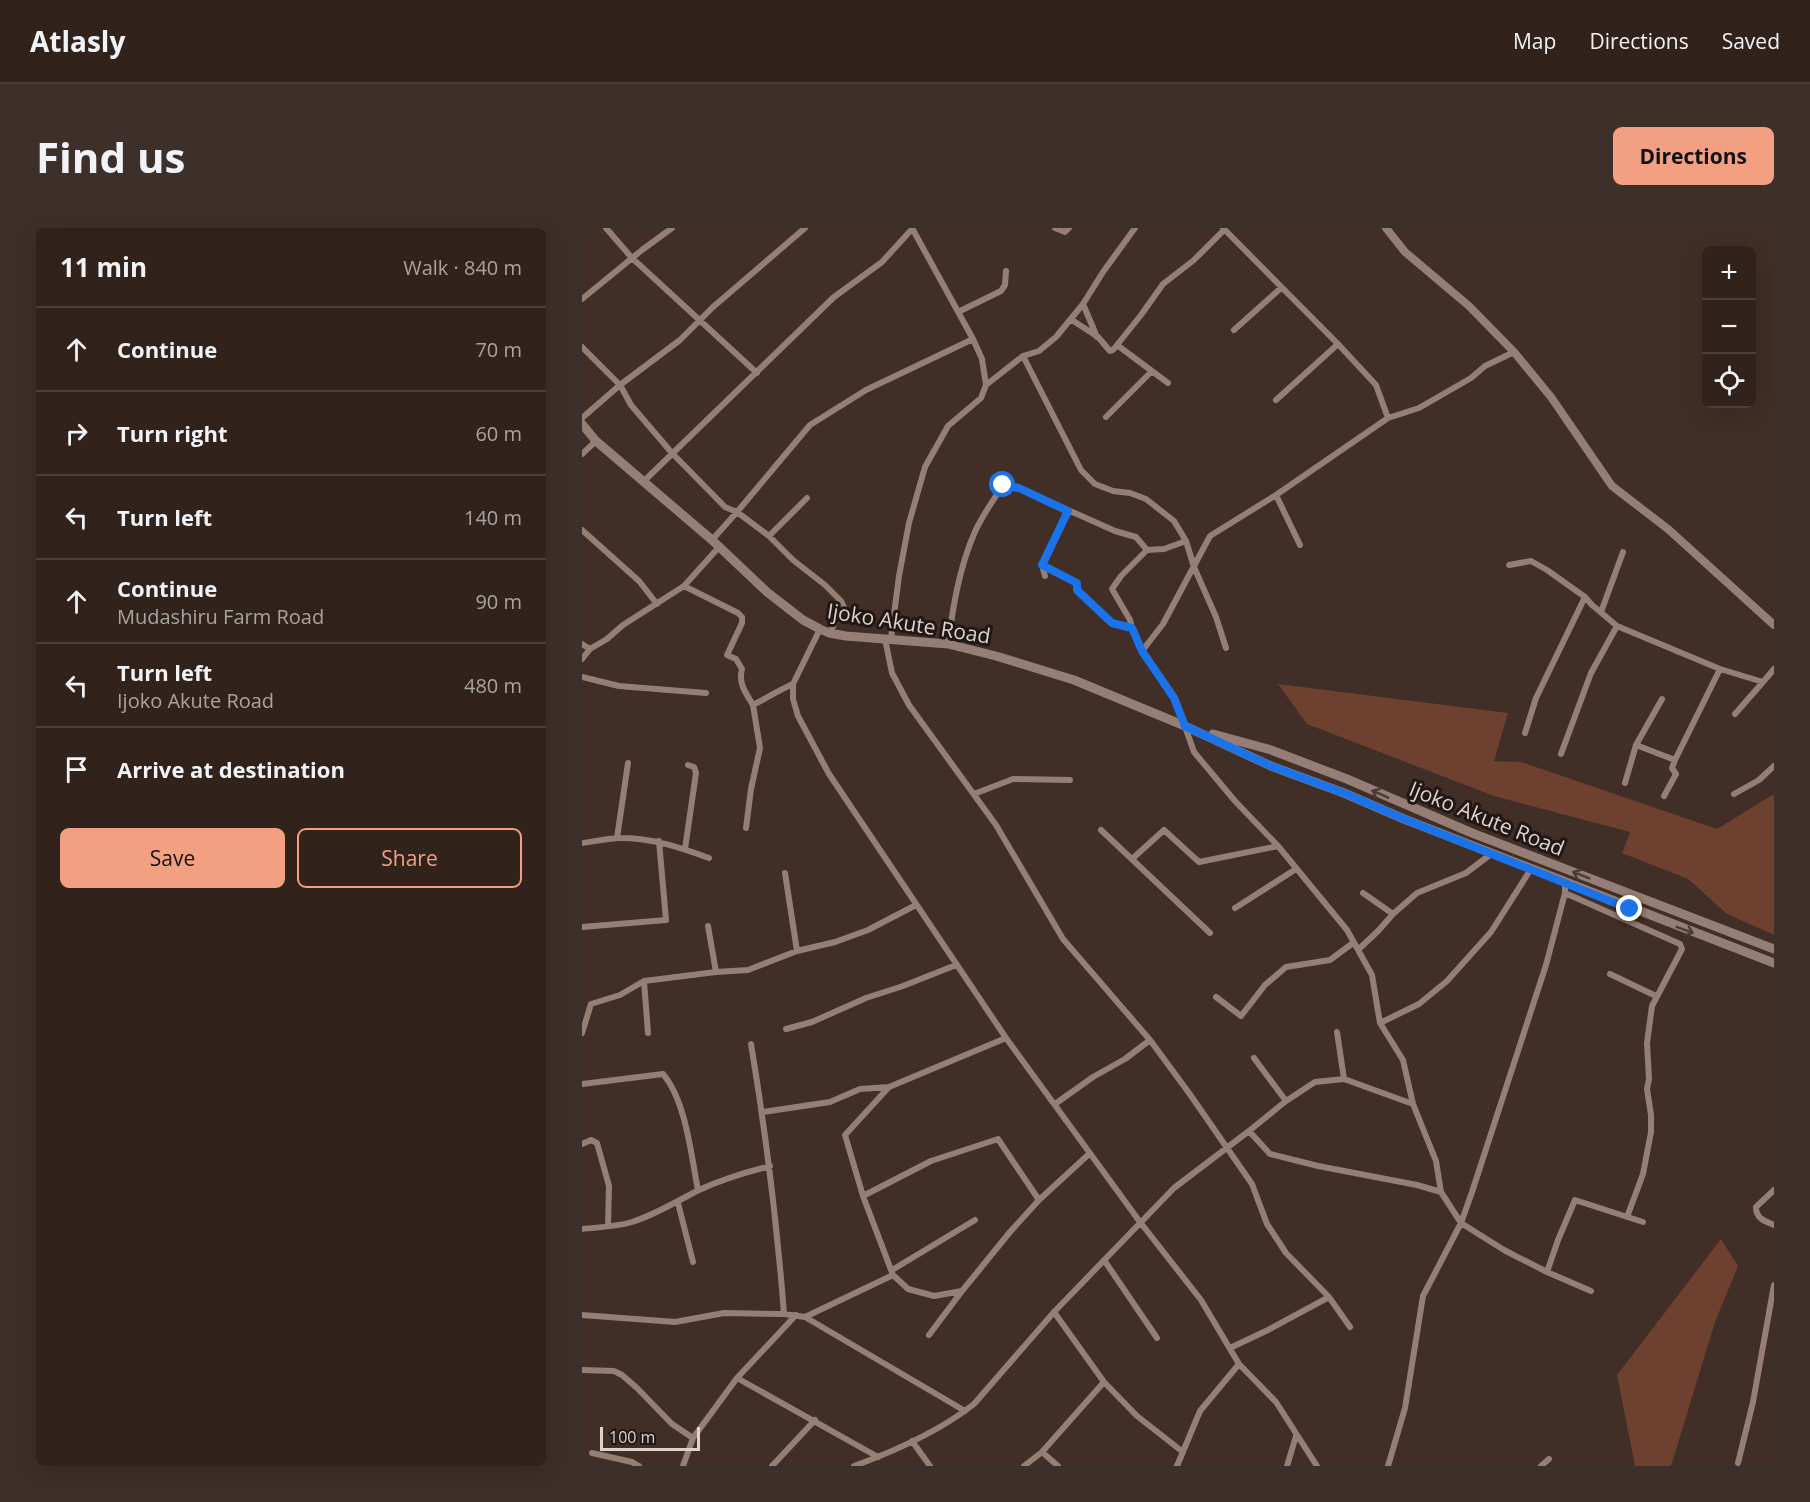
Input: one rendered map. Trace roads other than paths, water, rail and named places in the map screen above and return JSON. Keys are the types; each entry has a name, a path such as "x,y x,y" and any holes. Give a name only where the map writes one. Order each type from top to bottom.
{"main road":[{"name":"Ijoko Akute Road","path":"582,424 596,441 719,547 767,592 803,620 824,631 948,644 996,656 1074,681 1185,726 1271,766 1344,793 1630,909 1774,963"},
{"name":"Ijoko Akute Road","path":"1185,726 1271,750 1347,779 1472,833 1774,949"}],"street":[{"path":"606,228 632,258 757,372"},
{"path":"582,299 672,228"},
{"path":"582,418 620,385 680,340 713,307 805,228"},
{"path":"643,482 834,297 882,262 912,228 973,339 982,359 986,385 981,398 948,426 925,467 918,488 909,523 888,638 892,673 909,705 996,825 1063,939 1150,1040 1251,1184 1267,1224 1286,1253 1329,1297 1350,1327"},
{"path":"1055,228 1065,232 1069,228"},
{"path":"986,385 1023,356 1039,351 1056,337 1072,320 1135,228"},
{"path":"1386,228 1406,252 1469,306 1514,352 1551,397 1612,486 1668,529 1774,625"},
{"path":"1083,304 1098,337 1110,351 1113,350 1163,284 1194,260 1224,229 1338,344 1376,386 1388,418"},
{"path":"958,312 1001,291 1005,285 1006,272"},
{"path":"1234,330 1281,288"},
{"path":"1072,320 1098,337"},
{"path":"711,540 810,425 866,390 973,339"},
{"path":"1276,400 1338,344"},
{"path":"1117,345 1168,382"},
{"path":"582,347 620,385 631,405 672,453 726,507 737,512 769,536 841,601 844,607 824,631 793,684 793,699 798,716 824,764 857,817 1006,1038 1089,1154 1201,1300 1239,1364 1276,1402 1317,1466"},
{"path":"1142,651 1163,624 1210,536 1276,495 1388,418 1419,408 1471,378 1485,366 1514,352"},
{"path":"1023,356 1081,470 1095,484 1146,499 1174,521 1186,541 1226,648"},
{"path":"1106,417 1152,371"},
{"path":"582,454 596,441"},
{"path":"948,644 961,569 974,533 1003,485 1019,488 1115,531 1136,537 1147,550"},
{"path":"1276,495 1300,545"},
{"path":"769,536 807,498"},
{"path":"1046,576 1042,565 1068,511"},
{"path":"582,530 639,581 657,604"},
{"path":"1186,541 1164,549 1147,550 1121,576 1112,589 1130,620 1142,651 1174,698 1194,752 1235,801 1278,846 1347,930 1353,944 1359,949 1372,975 1380,1023 1403,1060 1413,1104 1436,1161 1442,1192 1461,1223 1504,1250 1591,1291"},
{"path":"582,659 590,649 643,611 684,586 719,547"},
{"path":"1601,612 1623,552"},
{"path":"1509,565 1531,561 1585,597 1592,606 1617,626 1720,669 1763,682"},
{"path":"1042,565 1077,583 1077,590 1112,623 1132,628"},
{"path":"684,586 742,617 742,623 727,656 736,659 742,669 739,678 753,705 760,748 746,828"},
{"path":"1525,733 1536,698 1585,597"},
{"path":"1561,754 1592,672 1617,626"},
{"path":"582,644 590,649"},
{"path":"1664,796 1676,774 1672,768 1675,760 1720,669"},
{"path":"1735,714 1774,669"},
{"path":"582,677 619,686 706,693"},
{"path":"753,705 793,684"},
{"path":"1625,783 1636,745 1662,699"},
{"path":"1636,745 1675,760"},
{"path":"618,838 628,763"},
{"path":"685,849 696,773 694,767 688,765"},
{"path":"1734,794 1759,780 1774,766"},
{"path":"974,794 1013,779 1070,780"},
{"path":"1101,830 1210,933"},
{"path":"1132,859 1164,830 1199,861 1278,846"},
{"path":"582,843 618,838 659,841 709,858"},
{"path":"582,927 666,920 659,841"},
{"path":"1359,949 1417,893 1466,873 1491,854"},
{"path":"1235,908 1296,869"},
{"path":"1380,1023 1419,1004 1447,981 1491,933 1531,869"},
{"path":"785,873 797,951"},
{"path":"1388,1466 1406,1408 1424,1296 1461,1223 1546,965 1565,893 1565,882"},
{"path":"1363,893 1393,914"},
{"path":"1565,893 1680,944 1682,949 1652,1006 1647,1043 1649,1078 1647,1089 1652,1114 1651,1132 1643,1174 1627,1217"},
{"path":"582,1033 591,1004 620,995 644,981 748,970 797,951 835,942 868,930 916,905"},
{"path":"708,926 716,972"},
{"path":"1216,997 1241,1016 1265,985 1286,968 1329,960 1353,944"},
{"path":"786,1029 812,1022 866,998 956,965"},
{"path":"1611,974 1656,996"},
{"path":"644,981 648,1033"},
{"path":"1337,1032 1344,1079"},
{"path":"763,1112 830,1102 860,1089 889,1087 1006,1038"},
{"path":"1055,1104 1150,1040"},
{"path":"751,1044 770,1166 780,1250 784,1314"},
{"path":"1254,1058 1286,1101"},
{"path":"582,1083 663,1074 673,1087 680,1105 698,1190"},
{"path":"854,1466 912,1441 965,1411 982,1395 1054,1312 1174,1188 1286,1101 1315,1082 1344,1079 1413,1104"},
{"path":"889,1087 845,1135 863,1196 892,1273 908,1289 934,1296 962,1291"},
{"path":"1249,1131 1270,1154 1442,1192"},
{"path":"863,1196 931,1161 998,1139 1039,1200"},
{"path":"582,1144 591,1140 597,1143 609,1186 608,1226"},
{"path":"929,1335 1010,1232 1039,1200 1089,1154"},
{"path":"582,1229 635,1221 678,1203 698,1190 724,1179 770,1166"},
{"path":"1774,1190 1756,1207 1756,1213 1761,1219 1774,1225"},
{"path":"1547,1272 1575,1200 1643,1222"},
{"path":"678,1203 693,1262"},
{"path":"806,1317 892,1273 975,1220"},
{"path":"1104,1260 1157,1338"},
{"path":"1738,1463 1753,1402 1774,1285"},
{"path":"1230,1348 1329,1297"},
{"path":"582,1315 675,1322 724,1312 806,1317 965,1411"},
{"path":"1054,1312 1104,1382 1137,1416 1182,1452"},
{"path":"683,1466 693,1438 737,1378 796,1315"},
{"path":"1766,1329 1774,1330"},
{"path":"1178,1466 1200,1411 1239,1364"},
{"path":"582,1370 614,1371 622,1375 672,1424 693,1438"},
{"path":"737,1378 878,1457"},
{"path":"1024,1466 1042,1452 1104,1382"},
{"path":"771,1466 815,1420"},
{"path":"1287,1466 1296,1436"},
{"path":"912,1441 930,1466"},
{"path":"1042,1452 1058,1466"},
{"path":"592,1453 632,1462 639,1466"},
{"path":"1541,1466 1549,1459"}]}
